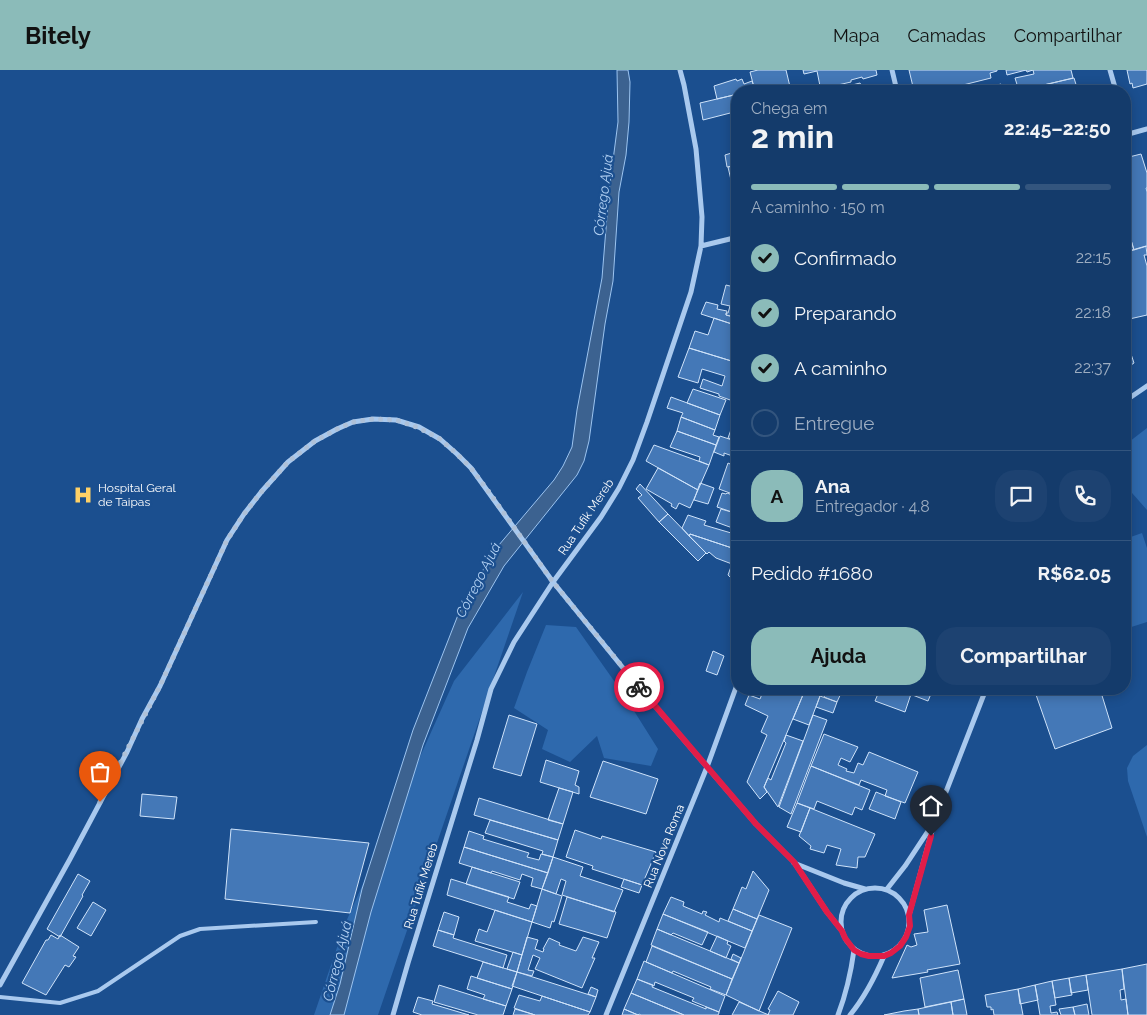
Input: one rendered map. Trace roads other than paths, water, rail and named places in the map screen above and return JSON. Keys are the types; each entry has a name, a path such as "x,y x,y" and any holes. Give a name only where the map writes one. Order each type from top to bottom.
{"street":[{"name":"Rua Tufik Mereb","path":"393,1015 492,689 514,642 553,582 601,517 619,488 633,460 691,292 701,246 702,217 696,149 680,70"},
{"path":"892,70 896,85"},
{"path":"1110,70 1114,85"},
{"path":"1131,133 1147,129"},
{"path":"701,246 731,239"},
{"path":"1131,397 1147,386"},
{"path":"0,985 127,752 160,686 227,540 250,506 288,462 315,441 337,429 353,422 373,419 396,420 419,428 440,439 471,468 553,582 632,679 756,824 794,862 854,950 869,956 884,956 891,953 900,946 906,937 910,926 909,915 905,904 897,895 887,889 876,887 865,889 847,901 842,911 842,931"},
{"name":"Rua Nova Roma","path":"606,1015 707,767 733,695"},
{"path":"909,915 935,820 984,695"},
{"path":"887,889 905,866 935,820"},
{"path":"794,862 865,889"},
{"path":"838,1015 849,982 854,950"},
{"path":"850,1015 873,981 884,956"}],"lane":[{"path":"0,998 60,1003 98,991 180,936 200,929 316,922"}],"water":[{"name":"Córrego Ajuá","path":"617,70 628,70 630,82 629,122 626,155 619,192 613,281 605,324 589,441 584,461 577,475 504,566 468,628 423,745 371,912 344,1015 330,1015 340,984 362,889 413,730 458,615 493,552 554,480 572,447 577,410 602,278 609,191 618,122"}],"place":[{"name":"Hospital Geral de Taipas","path":"83,495"}]}
